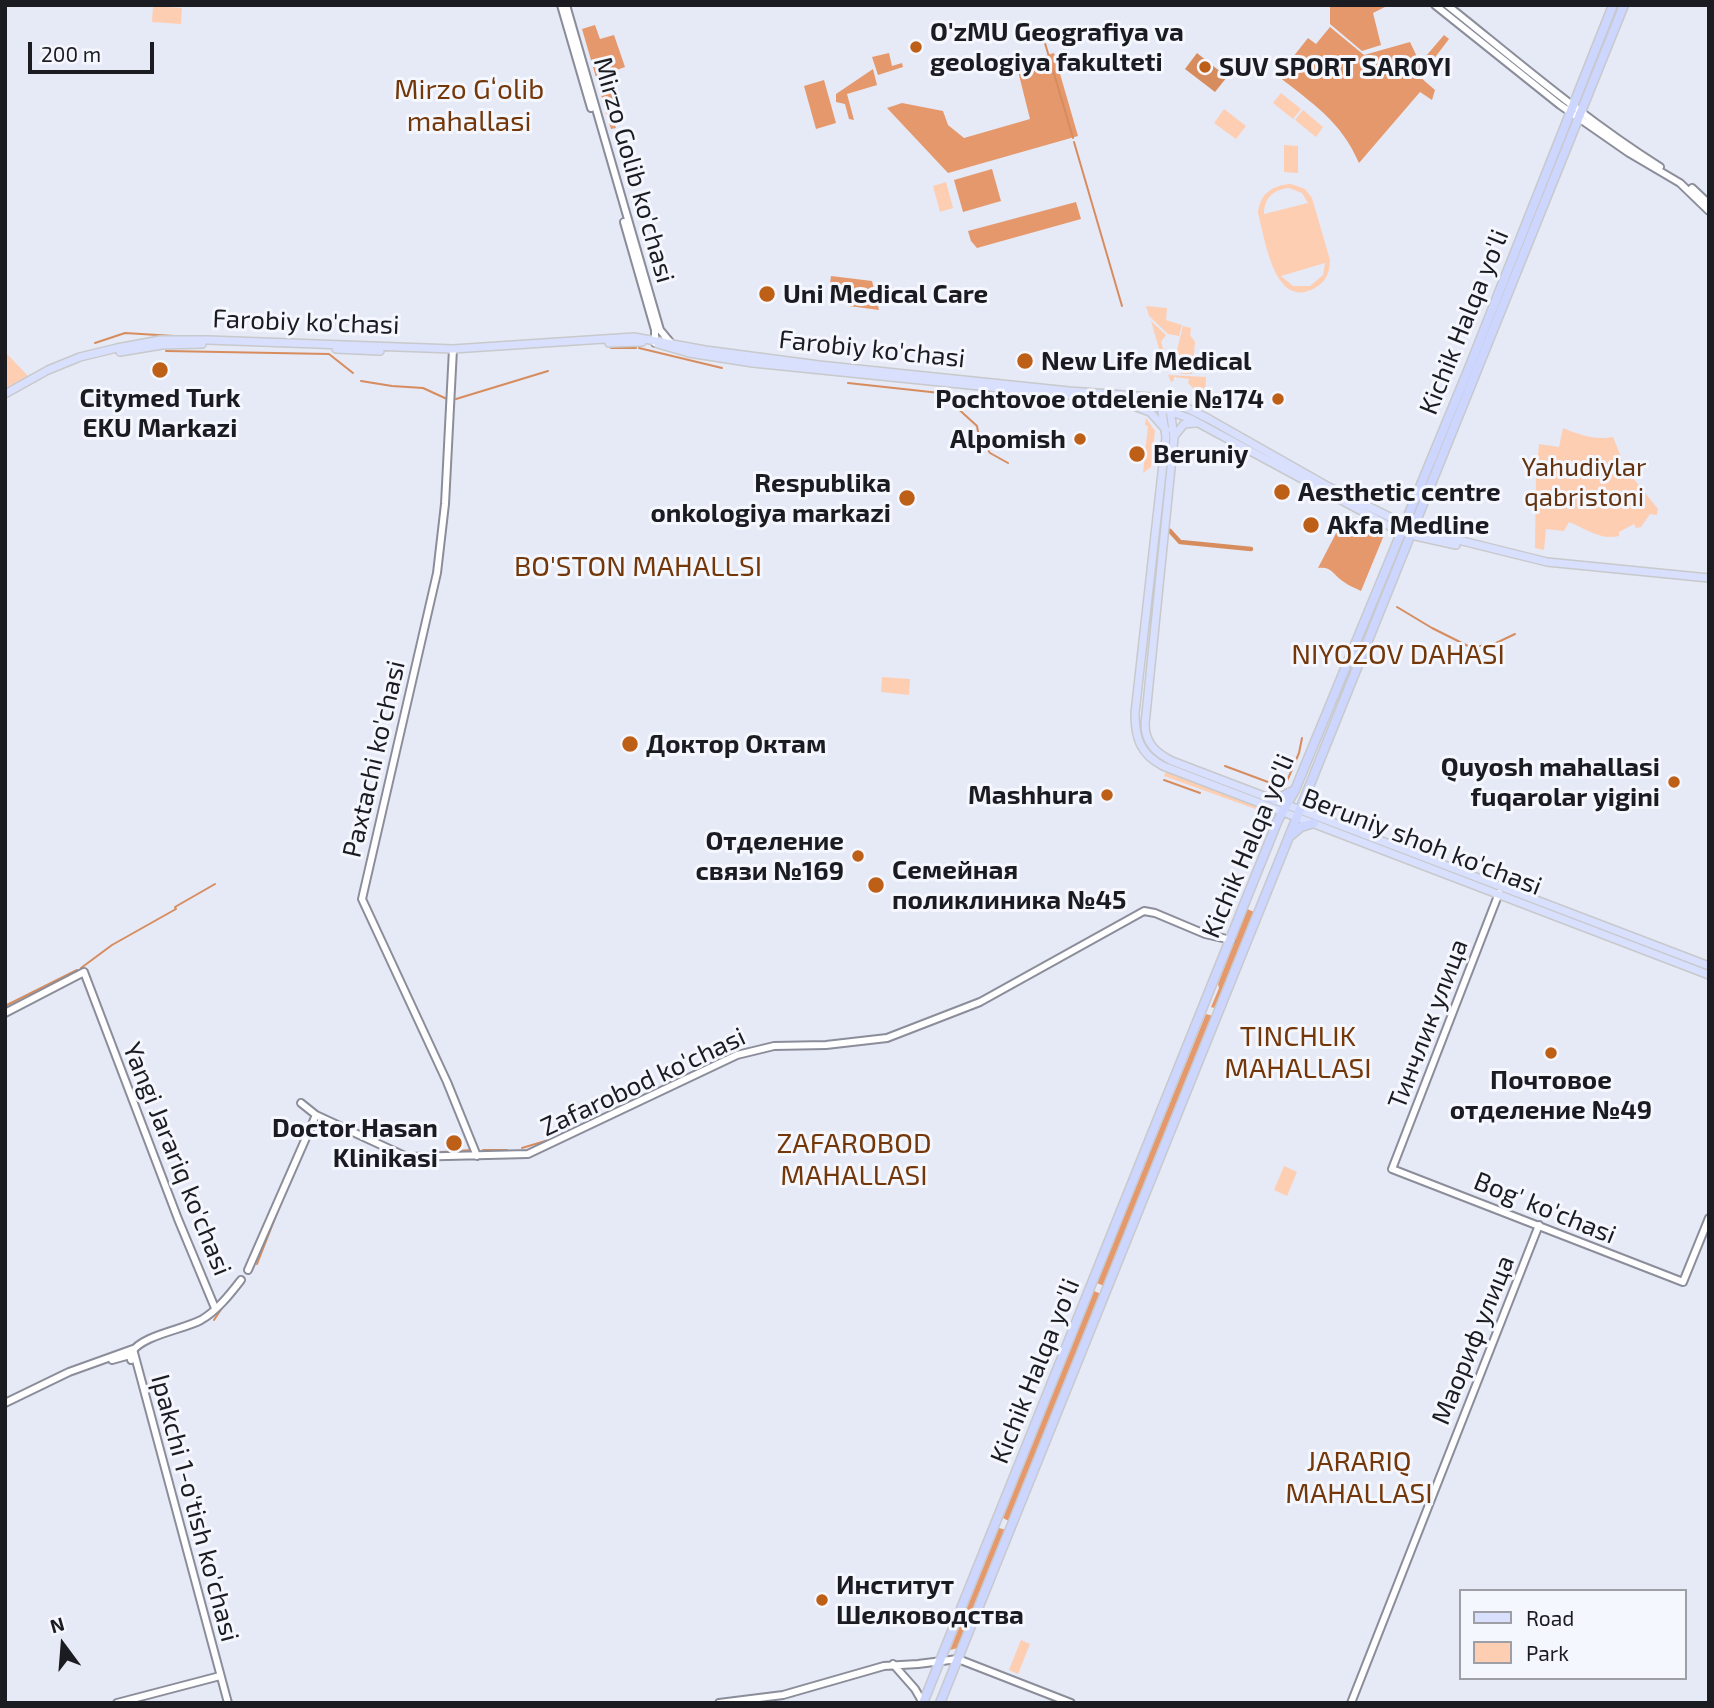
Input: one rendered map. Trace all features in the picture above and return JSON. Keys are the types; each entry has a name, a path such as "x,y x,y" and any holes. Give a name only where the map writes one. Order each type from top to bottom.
{"highway":[{"name":"Kichik Halqa yo'li","path":"940,1703 1412,532 1575,112 1613,5"},
{"name":"Kichik Halqa yo'li","path":"1575,112 1623,5"},
{"name":"Kichik Halqa yo'li","path":"923,1703 1244,906 1527,235"},
{"path":"1336,690 1346,694"},
{"path":"1330,706 1339,709"},
{"path":"1270,797 1284,796 1295,790"},
{"path":"1287,839 1301,827 1316,820"},
{"path":"1244,906 1252,905 1258,912"},
{"path":"1205,1006 1217,1012"},
{"path":"1092,1285 1105,1292"}],"main road":[{"name":"Farobiy ko'chasi","path":"5,396 48,370 80,358 160,340 453,351 620,337 670,342 705,350 819,366 1159,398 1165,405"},
{"name":"Farobiy ko'chasi","path":"657,342 689,353 753,363 1165,405 1209,419 1402,528"},
{"path":"1123,401 1146,410 1166,431"},
{"name":"Beruniy shoh ko'chasi","path":"1165,405 1171,411 1174,438 1144,729 1155,750 1172,761 1270,797 1285,808"},
{"name":"Beruniy shoh ko'chasi","path":"1165,405 1166,431 1135,727 1137,739 1145,753 1163,766 1495,884 1709,966"},
{"name":"Farobiy ko'chasi","path":"1171,411 1412,532 1545,566 1709,580"},
{"path":"1174,438 1184,424 1197,423"},
{"path":"1149,671 1143,656 1152,645"},
{"path":"1306,791 1316,820"},
{"name":"Beruniy shoh ko'chasi","path":"1316,820 1709,975"}],"street":[{"name":"Mirzo Golib ko'chasi","path":"564,5 660,331 670,342"},
{"name":"Mirzo Golib ko'chasi","path":"564,5 657,342"},
{"path":"1435,5 1457,18 1629,153 1680,183 1709,211"},
{"path":"1447,5 1457,18"},
{"path":"1575,112 1688,185 1709,204"},
{"path":"657,342 660,331"},
{"name":"Paxtachi ko'chasi","path":"453,351 445,504 437,573 362,898 447,1082 477,1156"},
{"path":"1495,884 1499,894 1514,891"},
{"name":"Тинчлик улица","path":"1392,1169 1499,894"},
{"name":"Zafarobod ko'chasi","path":"301,1103 316,1115 407,1157 528,1154 544,1149 694,1074 754,1049 887,1038 981,1002 1144,911 1205,934 1231,940"},
{"name":"Yangi Jarariq ko'chasi","path":"5,1013 84,972 117,1063 215,1308"},
{"path":"250,1267 316,1115"},
{"name":"Bog' ko'chasi","path":"1392,1169 1684,1282 1709,1218"},
{"name":"Маориф улица","path":"1351,1703 1539,1225"},
{"path":"5,1405 80,1367 131,1352 145,1341 203,1319 227,1298 241,1280"},
{"name":"Ipakchi 1-o'tish ko'chasi","path":"131,1352 226,1703"},
{"path":"719,1703 783,1695 893,1664 940,1662 958,1658 1071,1703"},
{"path":"893,1664 915,1689 923,1703"},
{"path":"117,1703 218,1677"}],"green space":[{"path":"153,6 182,8 181,24 152,22"},
{"path":"1281,93 1301,109 1293,119 1273,103"},
{"path":"1224,109 1246,126 1236,139 1214,123"},
{"path":"1303,110 1323,127 1316,137 1295,120"},
{"path":"1284,145 1298,146 1298,173 1284,172"},
{"path":"946,182 953,208 940,212 933,186"},
{"path":"1291,184 1305,189 1312,198 1330,260 1325,280 1315,288 1301,292 1290,290 1281,281 1268,254 1258,213 1261,200 1268,191","holes":["1289,188 1302,193 1308,203 1264,214 1271,195","1325,263 1323,275 1310,286 1293,286 1281,276"]},
{"path":"1146,306 1167,308 1166,320 1182,325 1179,336 1168,334 1149,316"},
{"path":"1151,321 1166,335 1161,342 1164,351 1176,351 1178,357 1165,369"},
{"path":"1183,326 1191,328 1190,335 1195,342 1192,374 1181,374 1182,364 1177,350"},
{"path":"5,355 28,376 5,389"},
{"path":"1168,375 1206,377 1205,405 1198,402 1194,389 1188,383 1189,379 1174,377 1171,382"},
{"path":"1146,418 1155,431 1151,467 1143,473 1148,426 1145,425"},
{"name":"Yahudiylar qabristoni","path":"1563,428 1587,436 1613,437 1626,469 1658,509 1657,515 1650,514 1641,527 1636,528 1634,524 1619,532 1619,536 1613,537 1600,535 1569,522 1564,531 1546,529 1544,550 1535,548 1539,444 1559,447"},
{"path":"882,677 910,679 909,695 881,692"},
{"path":"1166,771 1274,811 1272,815 1164,776"},
{"path":"1284,1166 1297,1172 1287,1196 1274,1190"},
{"path":"1021,1640 1030,1644 1018,1674 1009,1670"}],"shaded area":[{"path":"1330,5 1389,5 1373,13 1381,45 1362,51 1330,24"},
{"path":"595,25 600,39 614,35 625,67 611,72 620,101 609,105 616,128 611,129 582,29"},
{"path":"1330,27 1364,55 1410,42 1420,63 1444,35 1449,39 1420,77 1435,90 1432,100 1420,92 1359,163 1335,124 1278,76 1308,38 1316,44"},
{"path":"889,53 892,66 902,63 903,67 878,75 872,57"},
{"path":"1054,53 1078,136 948,173 887,108 902,103 943,111 948,125 964,138 1030,119 1016,63"},
{"path":"1197,53 1227,77 1215,92 1185,69"},
{"path":"873,69 877,85 847,94 854,120 849,119 845,104 836,102 836,94"},
{"path":"824,80 836,123 816,129 804,86"},
{"path":"992,169 1001,201 963,212 954,180"},
{"path":"1076,202 1081,219 977,248 971,241 968,231"},
{"path":"831,276 872,281 879,310 828,300"},
{"path":"1346,514 1384,535 1361,591 1329,570 1318,568"},
{"path":"1247,909 1254,912 1222,995 1214,1008 1211,1007 1219,988 1218,984"},
{"path":"1206,1014 1213,1016 1104,1286 1097,1283"},
{"path":"1094,1291 1101,1294 1009,1521 1003,1518"},
{"path":"999,1528 1006,1530 958,1648 950,1650"}],"waterway":[{"path":"1042,33 1073,138"},
{"path":"1074,142 1122,306"},
{"path":"95,343 125,333 174,336"},
{"path":"611,348 636,348"},
{"path":"639,348 722,368"},
{"path":"166,351 329,354 353,373"},
{"path":"456,399 548,371"},
{"path":"361,381 423,388 447,399"},
{"path":"848,383 940,393"},
{"path":"954,405 977,426 979,437 990,453 1008,463"},
{"path":"1170,531 1180,542 1251,549"},
{"path":"1397,607 1472,648"},
{"path":"1480,646 1496,643 1515,634"},
{"path":"1225,766 1284,788 1299,753 1302,738"},
{"path":"1164,780 1200,793"},
{"path":"81,968 112,945 215,884"},
{"path":"5,1006 77,970"},
{"path":"321,1115 363,1133"},
{"path":"308,1140 318,1120"},
{"path":"371,1137 396,1149"},
{"path":"522,1148 552,1139"},
{"path":"411,1154 472,1150"},
{"path":"483,1150 507,1150"},
{"path":"257,1264 281,1203"},
{"path":"214,1320 224,1305"}],"place":[{"name":"O'zMU Geografiya va geologiya fakulteti","path":"916,47"},
{"name":"SUV SPORT SAROYI","path":"1205,67"},
{"name":"Uni Medical Care","path":"767,294"},
{"name":"New Life Medical","path":"1025,361"},
{"name":"Citymed Turk EKU Markazi","path":"160,370"},
{"name":"Pochtovoe otdelenie №174","path":"1278,399"},
{"name":"Alpomish","path":"1080,439"},
{"name":"Beruniy","path":"1137,454"},
{"name":"Aesthetic centre","path":"1282,492"},
{"name":"Respublika onkologiya markazi","path":"907,498"},
{"name":"Akfa Medline","path":"1311,525"},
{"name":"Доктор Октам","path":"630,744"},
{"name":"Quyosh mahallasi fuqarolar yigini","path":"1674,782"},
{"name":"Mashhura","path":"1107,795"},
{"name":"Отделение связи №169","path":"858,856"},
{"name":"Семейная поликлиника №45","path":"876,885"},
{"name":"Почтовое отделение №49","path":"1551,1053"},
{"name":"Doctor Hasan Klinikasi","path":"454,1143"},
{"name":"Институт Шелководства","path":"822,1600"}],"district":[{"name":"Mirzo Gʻolib mahallasi","path":"469,106"},
{"name":"BO'STON MAHALLSI","path":"638,567"},
{"name":"NIYOZOV DAHASI","path":"1398,655"},
{"name":"TINCHLIK MAHALLASI","path":"1298,1053"},
{"name":"ZAFAROBOD MAHALLASI","path":"854,1160"},
{"name":"JARARIQ MAHALLASI","path":"1359,1478"}]}
